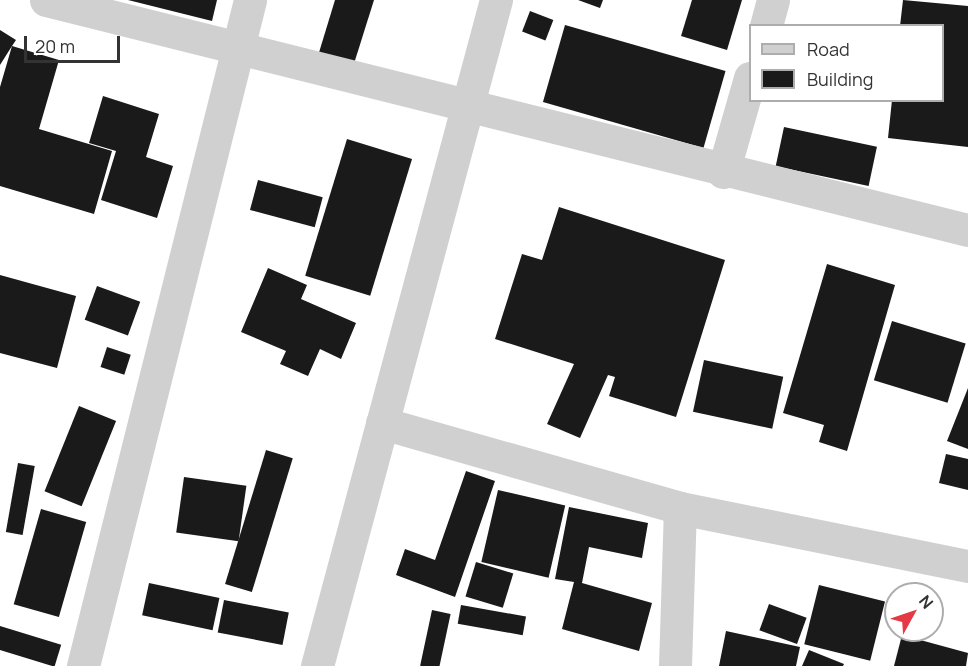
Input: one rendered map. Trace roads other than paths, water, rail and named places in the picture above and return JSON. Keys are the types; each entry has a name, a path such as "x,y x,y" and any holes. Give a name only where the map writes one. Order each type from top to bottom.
{"street":[{"path":"46,0 466,108 968,230"},
{"path":"83,666 234,47 250,0"},
{"path":"317,666 496,0"},
{"path":"767,24 773,0"},
{"path":"723,172 749,81"},
{"path":"382,423 680,508 968,566"},
{"path":"675,666 680,508"}]}
